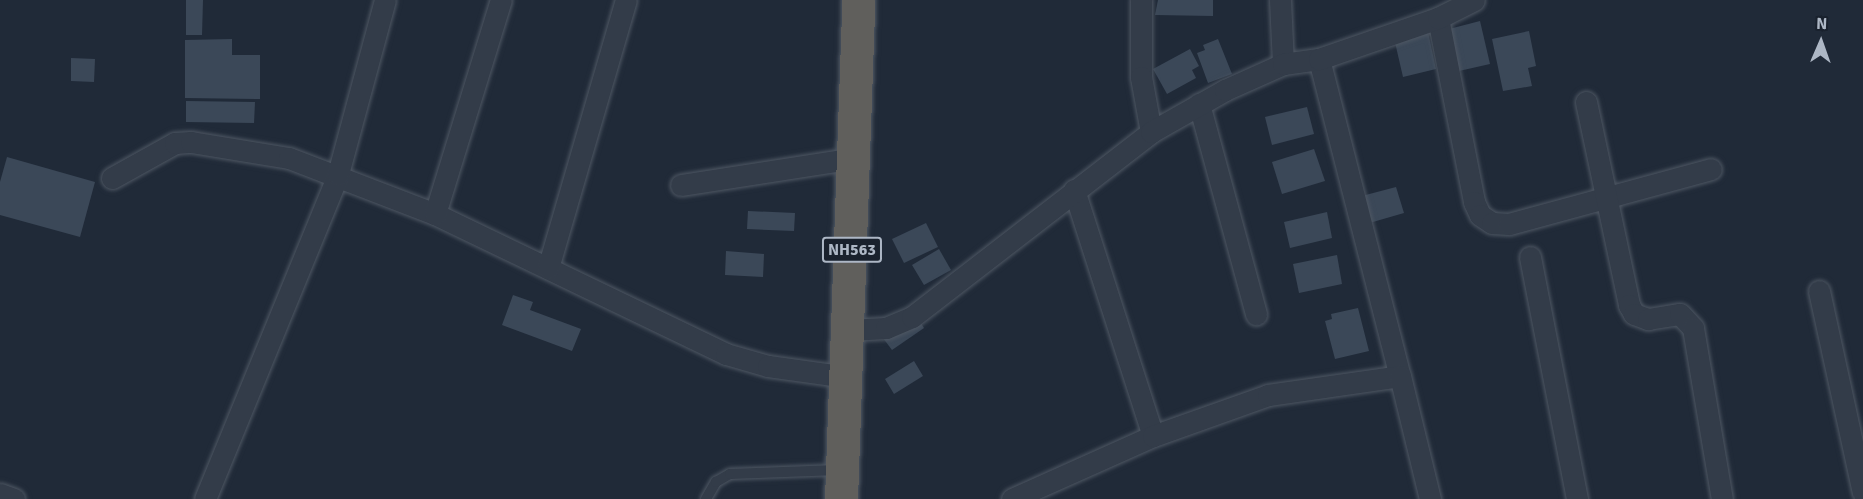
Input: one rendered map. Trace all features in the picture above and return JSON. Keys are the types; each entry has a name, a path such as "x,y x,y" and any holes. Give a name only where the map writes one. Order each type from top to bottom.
{"highway":[{"name":"NH563","path":"842,484 855,158 858,0"}],"street":[{"path":"205,499 338,174 385,0"},
{"path":"435,214 501,0"},
{"path":"548,268 626,0"},
{"path":"1141,0 1141,77 1151,132"},
{"path":"1280,0 1282,64"},
{"path":"849,330 902,323 1151,132 1199,104 1282,64 1319,59 1438,18 1474,0"},
{"path":"1438,18 1474,202 1480,215 1492,223 1509,224 1711,169"},
{"path":"1319,59 1430,499"},
{"path":"1586,102 1634,314 1648,319 1680,314 1693,328 1722,499"},
{"path":"1199,104 1256,314"},
{"path":"112,178 160,148 191,142 289,158 338,174 435,214 726,354 768,366 847,376"},
{"path":"681,185 855,158"},
{"path":"1074,190 1153,436"},
{"path":"1530,257 1577,499"},
{"path":"1819,291 1863,492"},
{"path":"1012,499 1153,436 1268,394 1400,376"},
{"path":"0,494 14,499"}],"lane":[{"path":"706,499 717,482 730,474 842,484"}],"building":[{"path":"186,0 203,0 202,35 186,35"},
{"path":"1158,0 1213,0 1213,16 1155,15"},
{"path":"1480,21 1490,64 1459,71 1449,29"},
{"path":"1529,31 1536,66 1528,68 1532,86 1503,91 1492,39"},
{"path":"1428,32 1436,69 1403,77 1394,38"},
{"path":"232,39 232,55 260,55 260,99 185,98 185,40"},
{"path":"1218,39 1232,74 1208,83 1197,53 1205,50 1203,45"},
{"path":"1190,49 1199,66 1192,70 1196,78 1167,94 1153,69"},
{"path":"71,58 95,59 94,82 71,81"},
{"path":"186,101 255,102 254,123 186,122"},
{"path":"1307,107 1314,134 1272,145 1265,117"},
{"path":"1314,149 1325,181 1282,194 1272,162"},
{"path":"7,157 95,182 80,237 0,215 0,182"},
{"path":"1396,187 1404,213 1366,224 1358,197"},
{"path":"748,211 795,213 794,231 747,229"},
{"path":"1327,212 1332,238 1290,248 1284,222"},
{"path":"926,223 938,247 904,263 892,239"},
{"path":"939,249 951,270 924,285 912,265"},
{"path":"726,251 764,254 763,277 725,275"},
{"path":"1337,255 1342,284 1299,293 1293,264"},
{"path":"513,295 533,302 530,310 581,329 572,351 502,325"},
{"path":"1358,308 1369,351 1335,359 1325,321 1332,319 1331,314"},
{"path":"916,315 924,328 892,350 883,338"},
{"path":"914,361 923,376 894,394 885,379"}]}
